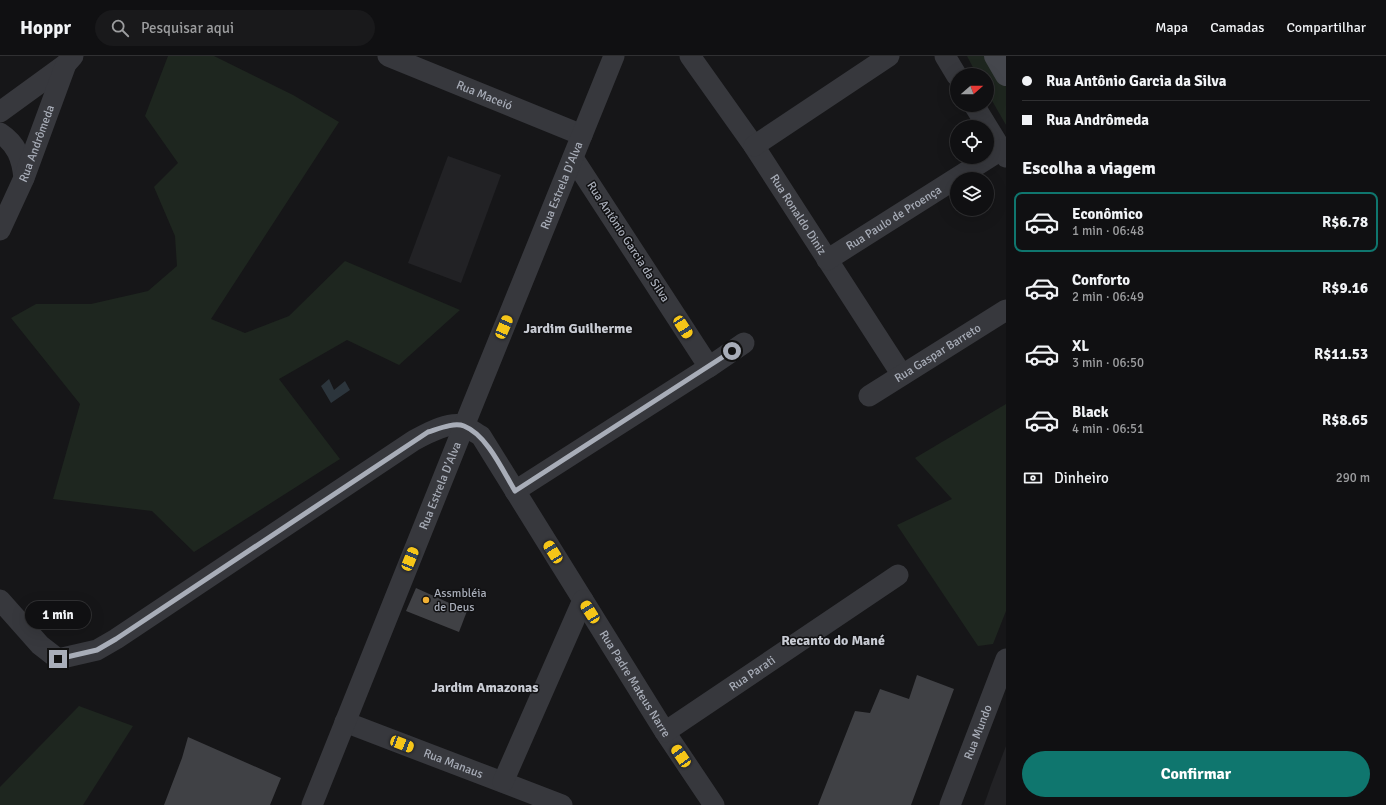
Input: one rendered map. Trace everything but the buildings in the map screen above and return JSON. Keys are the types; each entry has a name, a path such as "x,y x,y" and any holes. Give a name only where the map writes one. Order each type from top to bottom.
{"street":[{"name":"Rua Maceió","path":"388,56 582,135"},
{"name":"Rua Estrela D'Alva","path":"312,805 614,56"},
{"name":"Rua Ronaldo Diniz","path":"690,56 754,146 902,375"},
{"path":"754,146 889,56"},
{"path":"945,56 952,68"},
{"path":"995,56 1006,75"},
{"path":"0,112 70,60"},
{"name":"Rua Andrômeda","path":"0,230 24,178 70,60"},
{"path":"978,112 1004,154"},
{"path":"0,133 9,139 18,152 23,164 24,178"},
{"name":"Rua Paulo de Proença","path":"827,260 1004,154"},
{"name":"Rua Antônio Garcia da Silva","path":"573,158 709,367"},
{"name":"Rua Gaspar Barreto","path":"869,396 1006,310"},
{"path":"515,491 744,343"},
{"path":"0,600 40,646 58,659 97,650 116,639 428,432 442,427 464,426"},
{"name":"Rua Padre Mateus Narre","path":"464,426 481,436 665,732 714,805"},
{"name":"Rua Parati","path":"665,732 898,574"},
{"path":"503,782 583,600"},
{"name":"Rua Mundo","path":"950,805 1006,659"},
{"name":"Rua Manaus","path":"345,722 562,805"}],"shaded area":[{"path":"168,56 214,56 293,95 339,122 211,319 245,333 289,316 345,261 460,310 399,365 347,340 279,379 340,459 194,552 152,511 53,499 80,404 11,318 36,304 91,304 148,291 177,266 175,236 154,187 178,163 145,116"},
{"path":"967,56 993,56 1006,80 1006,125 994,104 994,68 973,68"},
{"path":"448,156 501,175 461,283 408,263"},
{"path":"329,379 334,390 345,381 350,390 331,403 321,386"},
{"path":"1006,404 1006,611 993,644 978,646 897,525 952,499 915,458"},
{"path":"79,706 133,726 83,805 0,805 0,787"},
{"path":"1006,746 1006,805 984,805 991,785"}],"place":[{"name":"Assmbléia de Deus","path":"426,600"}],"district":[{"name":"Jardim Guilherme","path":"578,328"},
{"name":"Recanto do Mané","path":"833,640"},
{"name":"Jardim Amazonas","path":"485,687"}],"route":[{"path":"58,659 97,650 116,639 428,432 442,427 464,426 481,436 515,491 732,351"}]}
